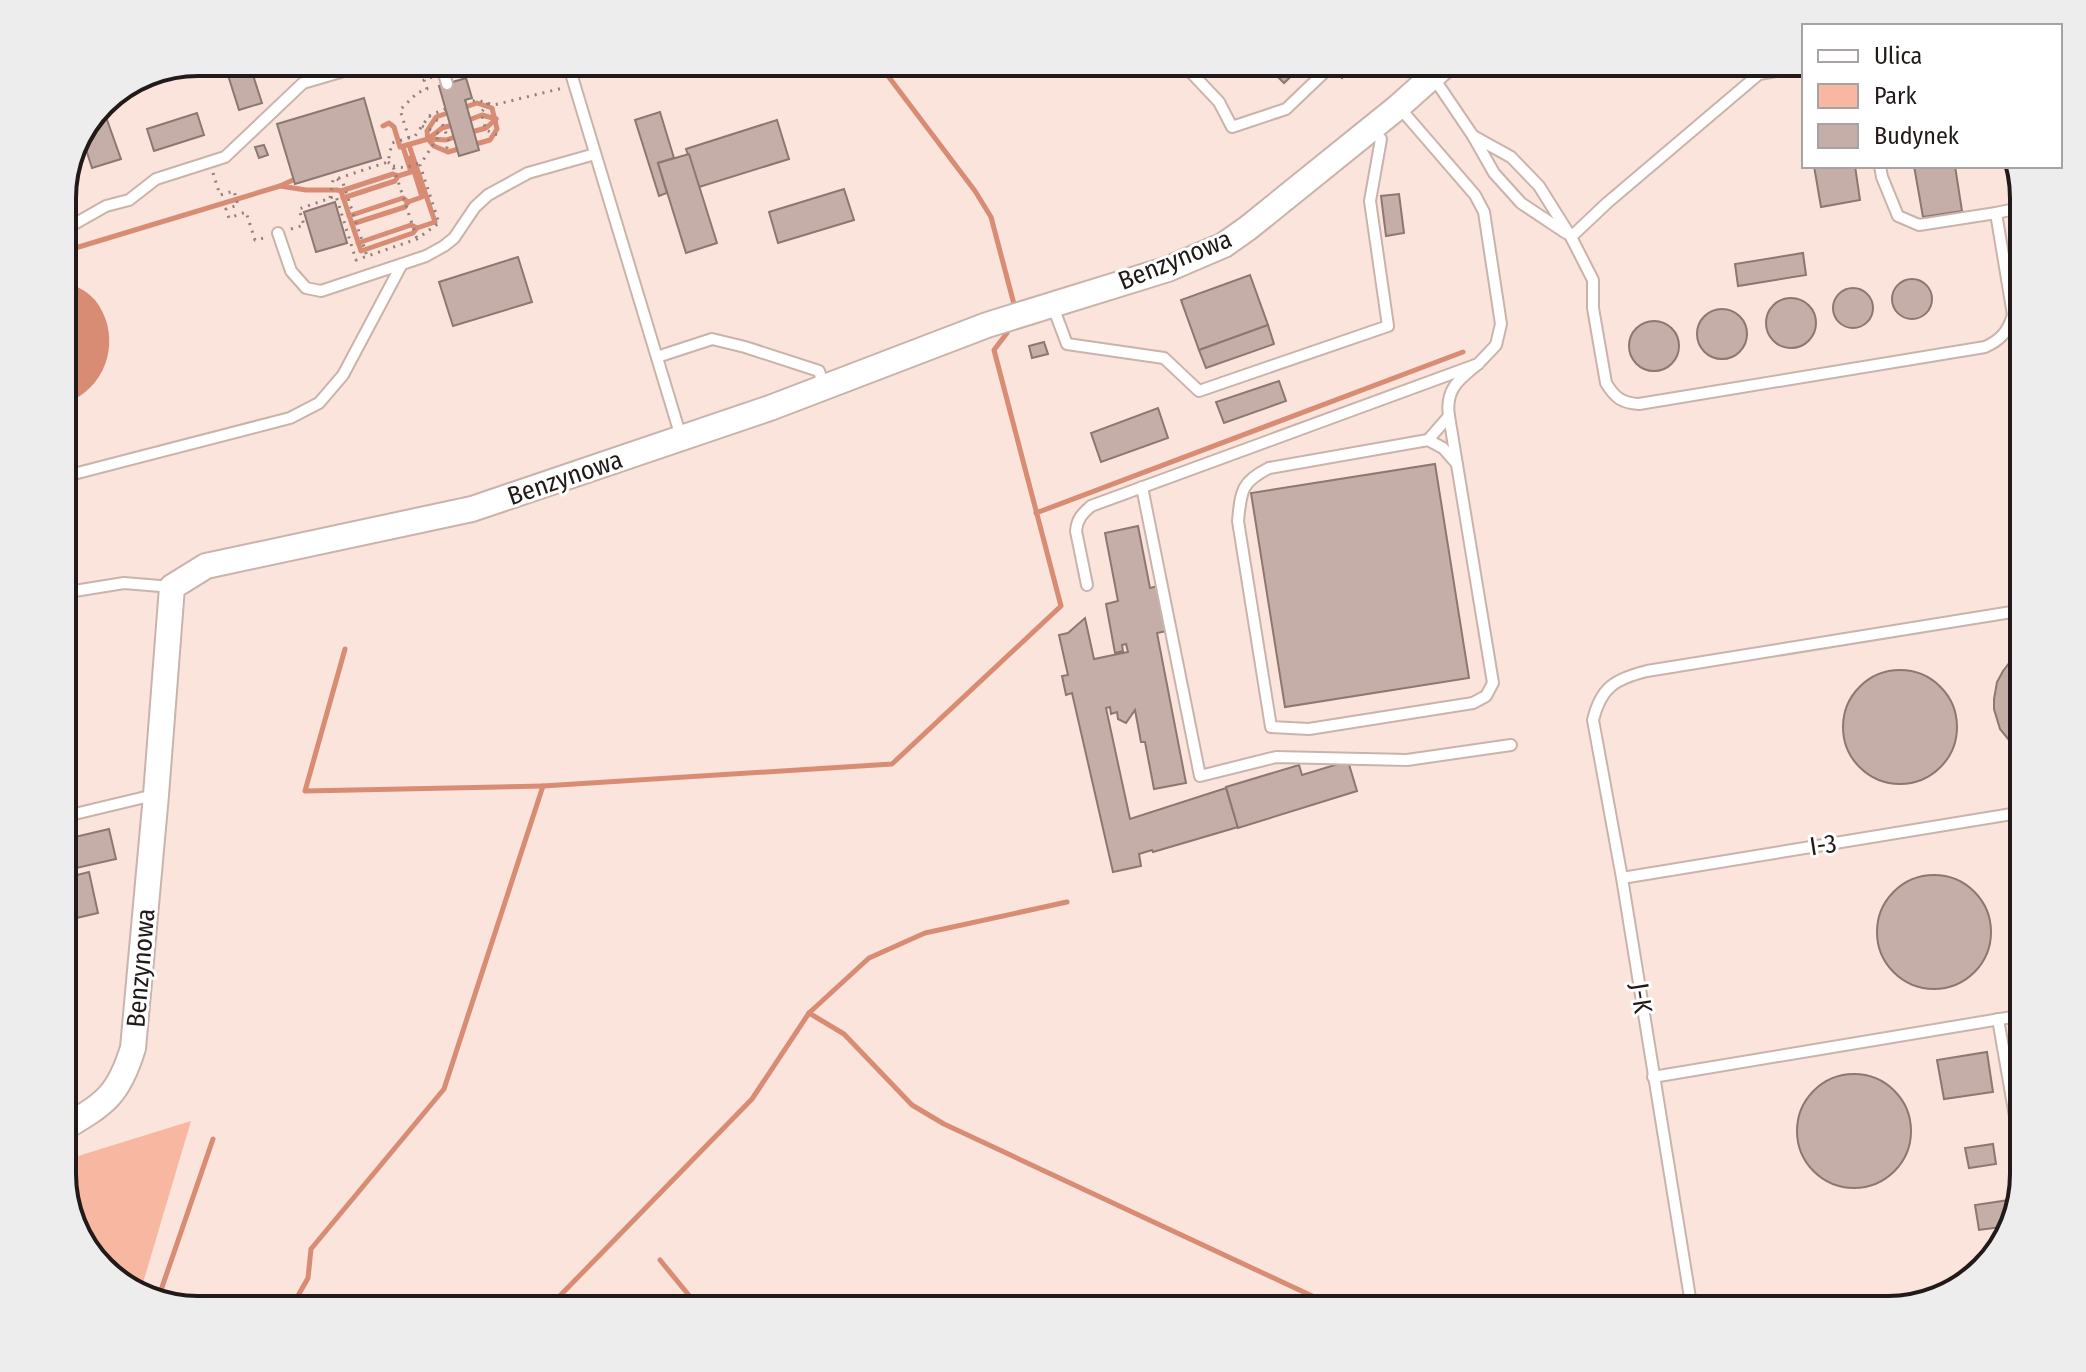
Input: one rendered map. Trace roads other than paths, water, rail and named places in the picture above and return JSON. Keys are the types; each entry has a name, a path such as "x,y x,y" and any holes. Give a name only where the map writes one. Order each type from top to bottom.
{"street":[{"name":"Benzynowa","path":"76,1121 100,1106 114,1091 133,1048 172,587 206,566 472,509 681,439 987,325 1168,269 1224,245 1248,228 1398,107 1427,76"}],"lane":[{"path":"76,223 106,206 129,200 156,179 225,157 303,83 327,76"},
{"path":"572,76 681,439"},
{"path":"1194,76 1219,102 1232,127 1286,109 1320,76"},
{"path":"1439,76 1494,173 1521,203 1571,237"},
{"path":"1571,237 1757,76"},
{"path":"1398,107 1475,195 1484,212 1501,324 1496,345 1450,390 1448,408 1493,683 1486,696 1473,703 1309,729 1271,727 1238,521 1244,487 1252,476 1269,468 1428,440 1443,448 1457,464"},
{"path":"1052,304 1067,344 1164,358 1199,391 1388,326 1370,201 1381,139 1370,129"},
{"path":"1473,136 1511,157 1539,186 1571,237 1593,280 1593,308 1606,383 1612,393 1627,404 1985,347 1997,342 2010,324"},
{"path":"278,233 291,271 306,288 321,291 426,256 454,238 475,207 509,182 528,173 595,154"},
{"path":"1880,168 1898,216 1919,225 2010,210"},
{"path":"1996,213 2010,297"},
{"path":"76,473 290,418 319,403 343,375 402,264"},
{"path":"657,357 712,339 819,371 824,387"},
{"path":"1087,585 1076,531 1081,514 1091,506 1478,364"},
{"path":"1428,440 1449,416"},
{"path":"1142,487 1200,776 1276,757 1407,760 1511,745"},
{"path":"76,591 124,583 172,587"},
{"name":"J-K","path":"1690,1296 1622,878 1593,720 1597,704 1607,688 1628,676 1647,671 2010,612"},
{"path":"76,814 156,795"},
{"name":"I-3","path":"1622,878 2010,814"},
{"path":"1653,1077 2010,1017"},
{"path":"1998,1019 2010,1088"}],"waterway":[{"path":"888,76 975,191 991,217 1015,308"},
{"path":"477,103 492,108 497,129 490,140 448,152 434,146 428,139 427,131 436,117 477,103"},
{"path":"466,121 482,115 496,119"},
{"path":"468,133 486,128 496,119"},
{"path":"383,126 389,123 394,127 400,147 428,139 442,128 456,124"},
{"path":"429,139 446,140 458,136"},
{"path":"280,186 341,191 361,251 435,222 409,145"},
{"path":"343,198 395,181 398,176 411,172 403,147"},
{"path":"352,224 405,207 408,202 422,197 410,158"},
{"path":"341,191 393,174 398,176"},
{"path":"76,248 293,180"},
{"path":"349,216 403,198 408,202"},
{"path":"358,243 411,225 417,228"},
{"path":"298,1296 308,1278 311,1249 444,1089 543,786 892,764 1061,606 994,350 1007,333"},
{"path":"1036,513 1463,352"},
{"path":"345,649 305,791 543,786"},
{"path":"560,1296 752,1099 809,1013 869,958 925,933 1067,902"},
{"path":"809,1013 844,1034 912,1105 944,1124 1312,1296"},
{"path":"161,1290 213,1139"},
{"path":"660,1260 690,1296"}]}
